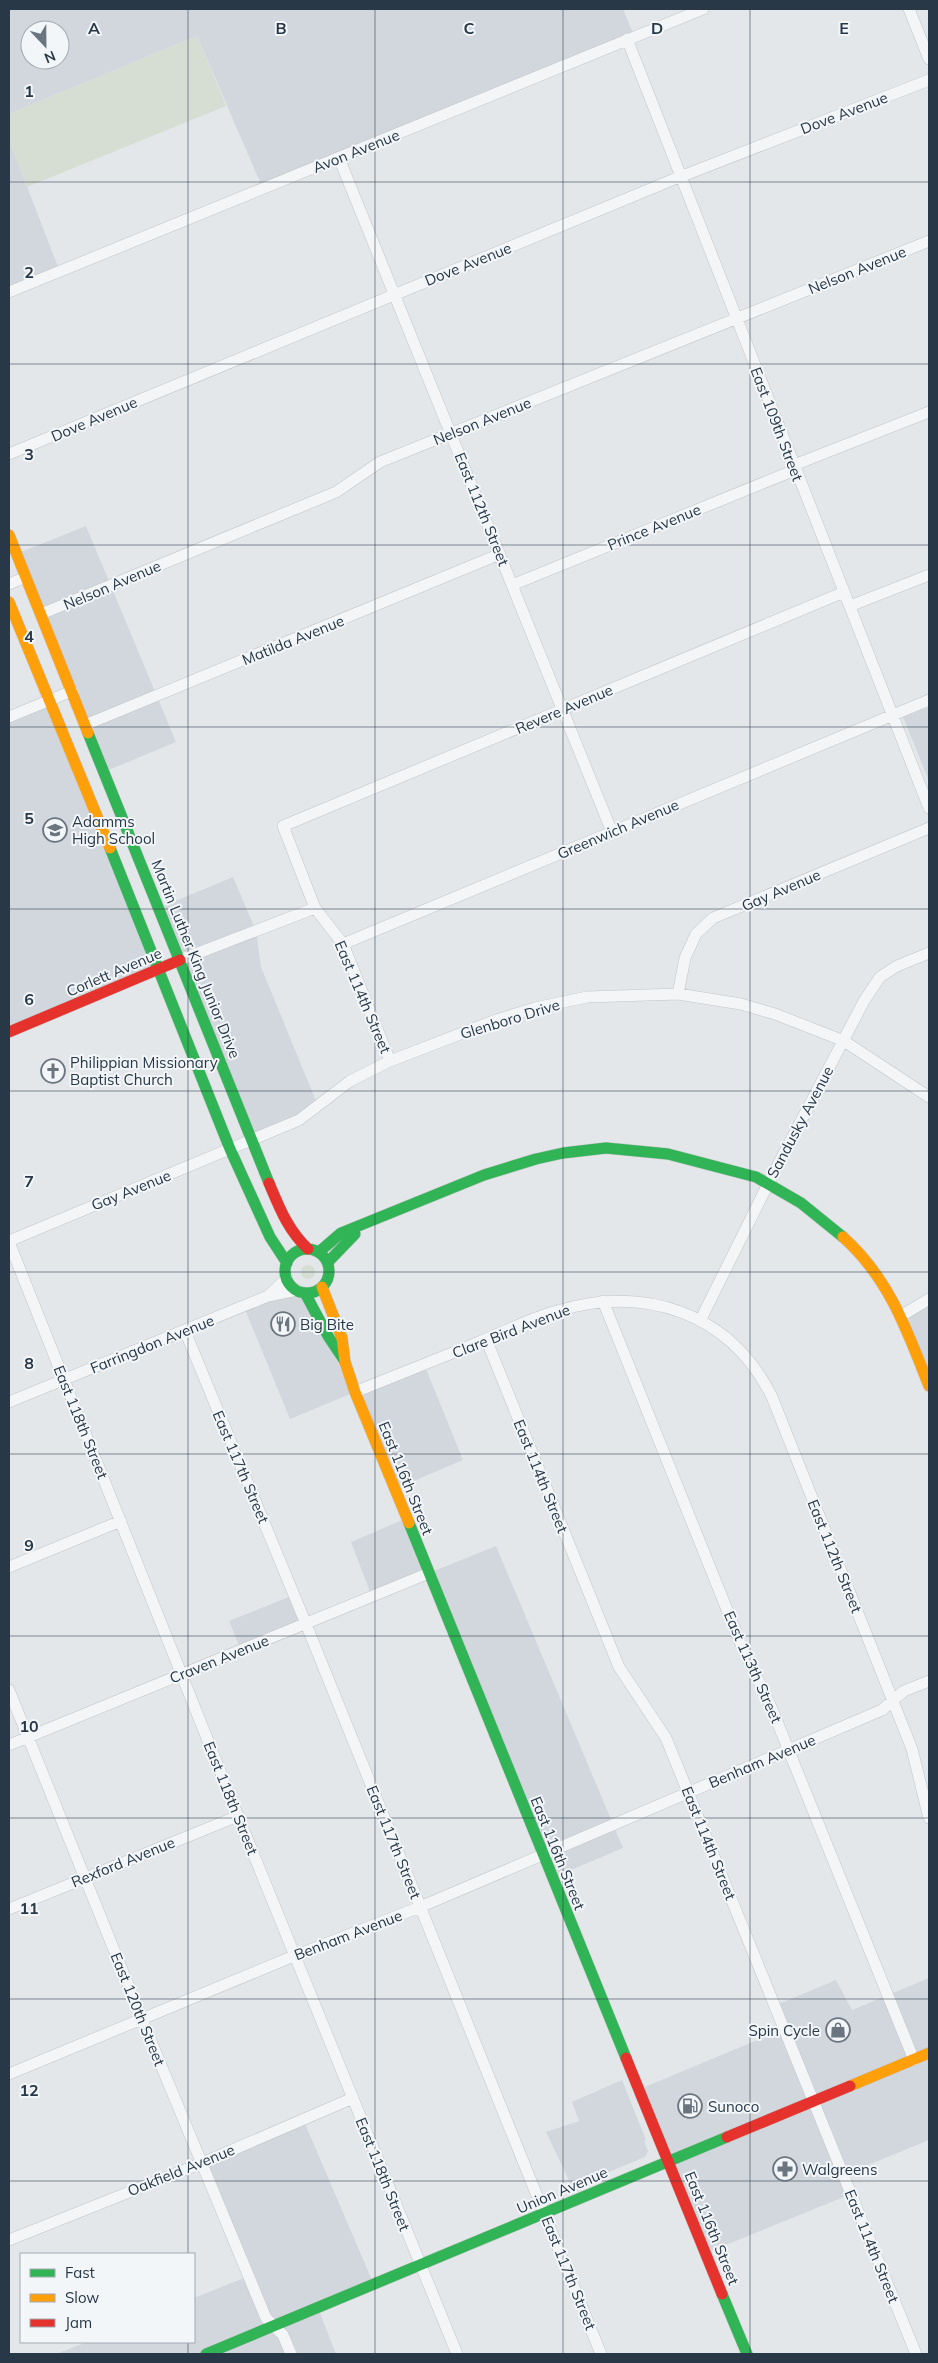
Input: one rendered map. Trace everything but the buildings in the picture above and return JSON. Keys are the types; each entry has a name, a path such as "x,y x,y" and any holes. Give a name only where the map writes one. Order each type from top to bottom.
{"main road":[{"name":"Martin Luther King Junior Drive","path":"9,535 284,1217 294,1236 313,1251"},
{"path":"9,602 159,969 230,1149 270,1237 287,1263 287,1278 301,1292 317,1290 322,1287 329,1275 328,1262 341,1246 354,1237 357,1228"},
{"name":"Corlett Avenue","path":"9,1032 180,960"},
{"path":"287,1263 298,1251 313,1251 346,1230 357,1228 503,1168 564,1153 639,1148 689,1156 769,1182 826,1222 862,1256 883,1283 901,1316 929,1386"},
{"path":"313,1251 328,1262"},
{"name":"East 116th Street","path":"322,1287 327,1304 342,1338 345,1362 355,1392 542,1854 748,2354"},
{"name":"East 116th Street","path":"301,1292 318,1315 331,1343 345,1362"},
{"name":"Union Avenue","path":"206,2354 929,2054"}],"street":[{"name":"Avon Avenue","path":"9,292 703,9"},
{"path":"910,9 929,59"},
{"name":"East 109th Street","path":"628,39 794,468 929,808"},
{"name":"Dove Avenue","path":"9,454 682,176 929,80"},
{"name":"East 112th Street","path":"340,158 612,832"},
{"name":"Nelson Avenue","path":"41,614 336,492 380,462 929,240"},
{"name":"Prince Avenue","path":"512,585 929,412"},
{"name":"Matilda Avenue","path":"86,725 500,554"},
{"path":"850,606 929,575"},
{"path":"9,584 26,577"},
{"name":"Revere Avenue","path":"282,826 844,592"},
{"path":"9,718 72,691"},
{"name":"Greenwich Avenue","path":"343,944 929,700"},
{"name":"East 114th Street","path":"282,826 316,908 343,944 390,1061"},
{"name":"Gay Avenue","path":"678,994 685,958 696,934 713,918 929,828"},
{"name":"Corlett Avenue","path":"180,960 316,908"},
{"name":"Sandusky Avenue","path":"700,1319 864,1001 880,977 897,966 929,953"},
{"name":"Glenboro Drive","path":"254,1139 300,1120 350,1081 390,1061 496,1020 535,1008 588,997 678,994 741,1004 776,1014 844,1041 929,1097"},
{"name":"Gay Avenue","path":"9,1241 254,1139"},
{"name":"East 118th Street","path":"9,1241 238,1816 457,2354"},
{"name":"Farringdon Avenue","path":"268,1296 287,1278"},
{"name":"Farringdon Avenue","path":"9,1402 268,1296 301,1292"},
{"path":"901,1316 929,1299"},
{"name":"Clare Bird Avenue","path":"355,1392 556,1311 604,1301 633,1300 700,1319"},
{"name":"East 113th Street","path":"604,1301 740,1642 772,1709 914,2060"},
{"name":"East 112th Street","path":"700,1319 741,1352 762,1378 912,1749 929,1818"},
{"name":"East 117th Street","path":"185,1331 306,1624 601,2354"},
{"name":"East 114th Street","path":"486,1339 619,1667 666,1738 916,2354"},
{"path":"9,1567 121,1521"},
{"name":"Craven Avenue","path":"9,1745 429,1573"},
{"name":"Benham Avenue","path":"9,2074 295,1956 420,1907 882,1710 904,1691 929,1681"},
{"name":"East 120th Street","path":"9,1690 142,2019 266,2318 283,2335 291,2354"},
{"name":"Rexford Avenue","path":"9,1909 238,1816"},
{"name":"Oakfield Avenue","path":"9,2240 202,2163 353,2098"}],"shaded area":[{"path":"9,9 623,9 634,36 263,189 197,36 9,114"},
{"path":"197,36 226,106 27,187 9,140 9,114"},
{"path":"9,140 60,272 9,292"},
{"path":"86,526 176,742 104,772 16,554"},
{"name":"Adamms High School","path":"49,701 159,969 9,1032 9,717"},
{"path":"929,707 929,781 903,717"},
{"path":"233,877 256,931 261,967 318,1106 254,1139 159,908"},
{"path":"308,1265 313,1267 315,1272 313,1277 308,1279 303,1277 301,1272 303,1267"},
{"path":"297,1290 355,1392 290,1419 244,1307"},
{"path":"929,1299 929,1386 901,1316"},
{"path":"424,1364 463,1460 395,1489 355,1392"},
{"path":"407,1518 429,1573 496,1546 623,1848 552,1878 429,1574 372,1597 351,1542"},
{"path":"294,1595 306,1624 241,1650 229,1621"},
{"path":"929,1978 929,2140 844,2175 851,2194 706,2253 640,2089 784,2029 774,2006 836,1980 852,2010"},
{"path":"622,2080 646,2140 644,2141 648,2151 645,2157 572,2187 546,2132 579,2121 572,2102"},
{"path":"303,2119 374,2285 318,2308 336,2354 56,2354 84,2343 195,2343 195,2298 249,2276 202,2163"}],"traffic: fast":[{"path":"88,733 269,1183"},
{"path":"110,848 230,1149 270,1237 287,1263"},
{"path":"319,1252 341,1233 484,1175 563,1153 606,1148 668,1154 756,1177 801,1203 843,1237"},
{"path":"328,1262 355,1234"},
{"path":"307,1249 319,1253 325,1259 329,1271 325,1283 319,1289 307,1293 295,1289 289,1283 285,1271 289,1259 295,1253 307,1249"},
{"path":"305,1293 328,1336 344,1360"},
{"path":"409,1523 626,2058"},
{"path":"206,2354 727,2137"},
{"path":"722,2294 747,2354"}],"traffic: slow":[{"path":"9,535 88,733"},
{"path":"9,602 110,848"},
{"path":"843,1237 859,1253 885,1287 913,1345 929,1386"},
{"path":"322,1287 342,1338 345,1362 355,1392 409,1523"},
{"path":"850,2086 929,2053"}],"traffic: jam":[{"path":"9,1032 180,960"},
{"path":"269,1183 290,1227 308,1249"},
{"path":"626,2058 722,2294"},
{"path":"727,2137 850,2086"}],"place":[{"name":"Adamms High School","path":"55,830"},
{"name":"Philippian Missionary Baptist Church","path":"53,1071"},
{"name":"Big Bite","path":"283,1324"},
{"name":"Spin Cycle","path":"838,2030"},
{"name":"Sunoco","path":"690,2106"},
{"name":"Walgreens","path":"785,2169"}]}
